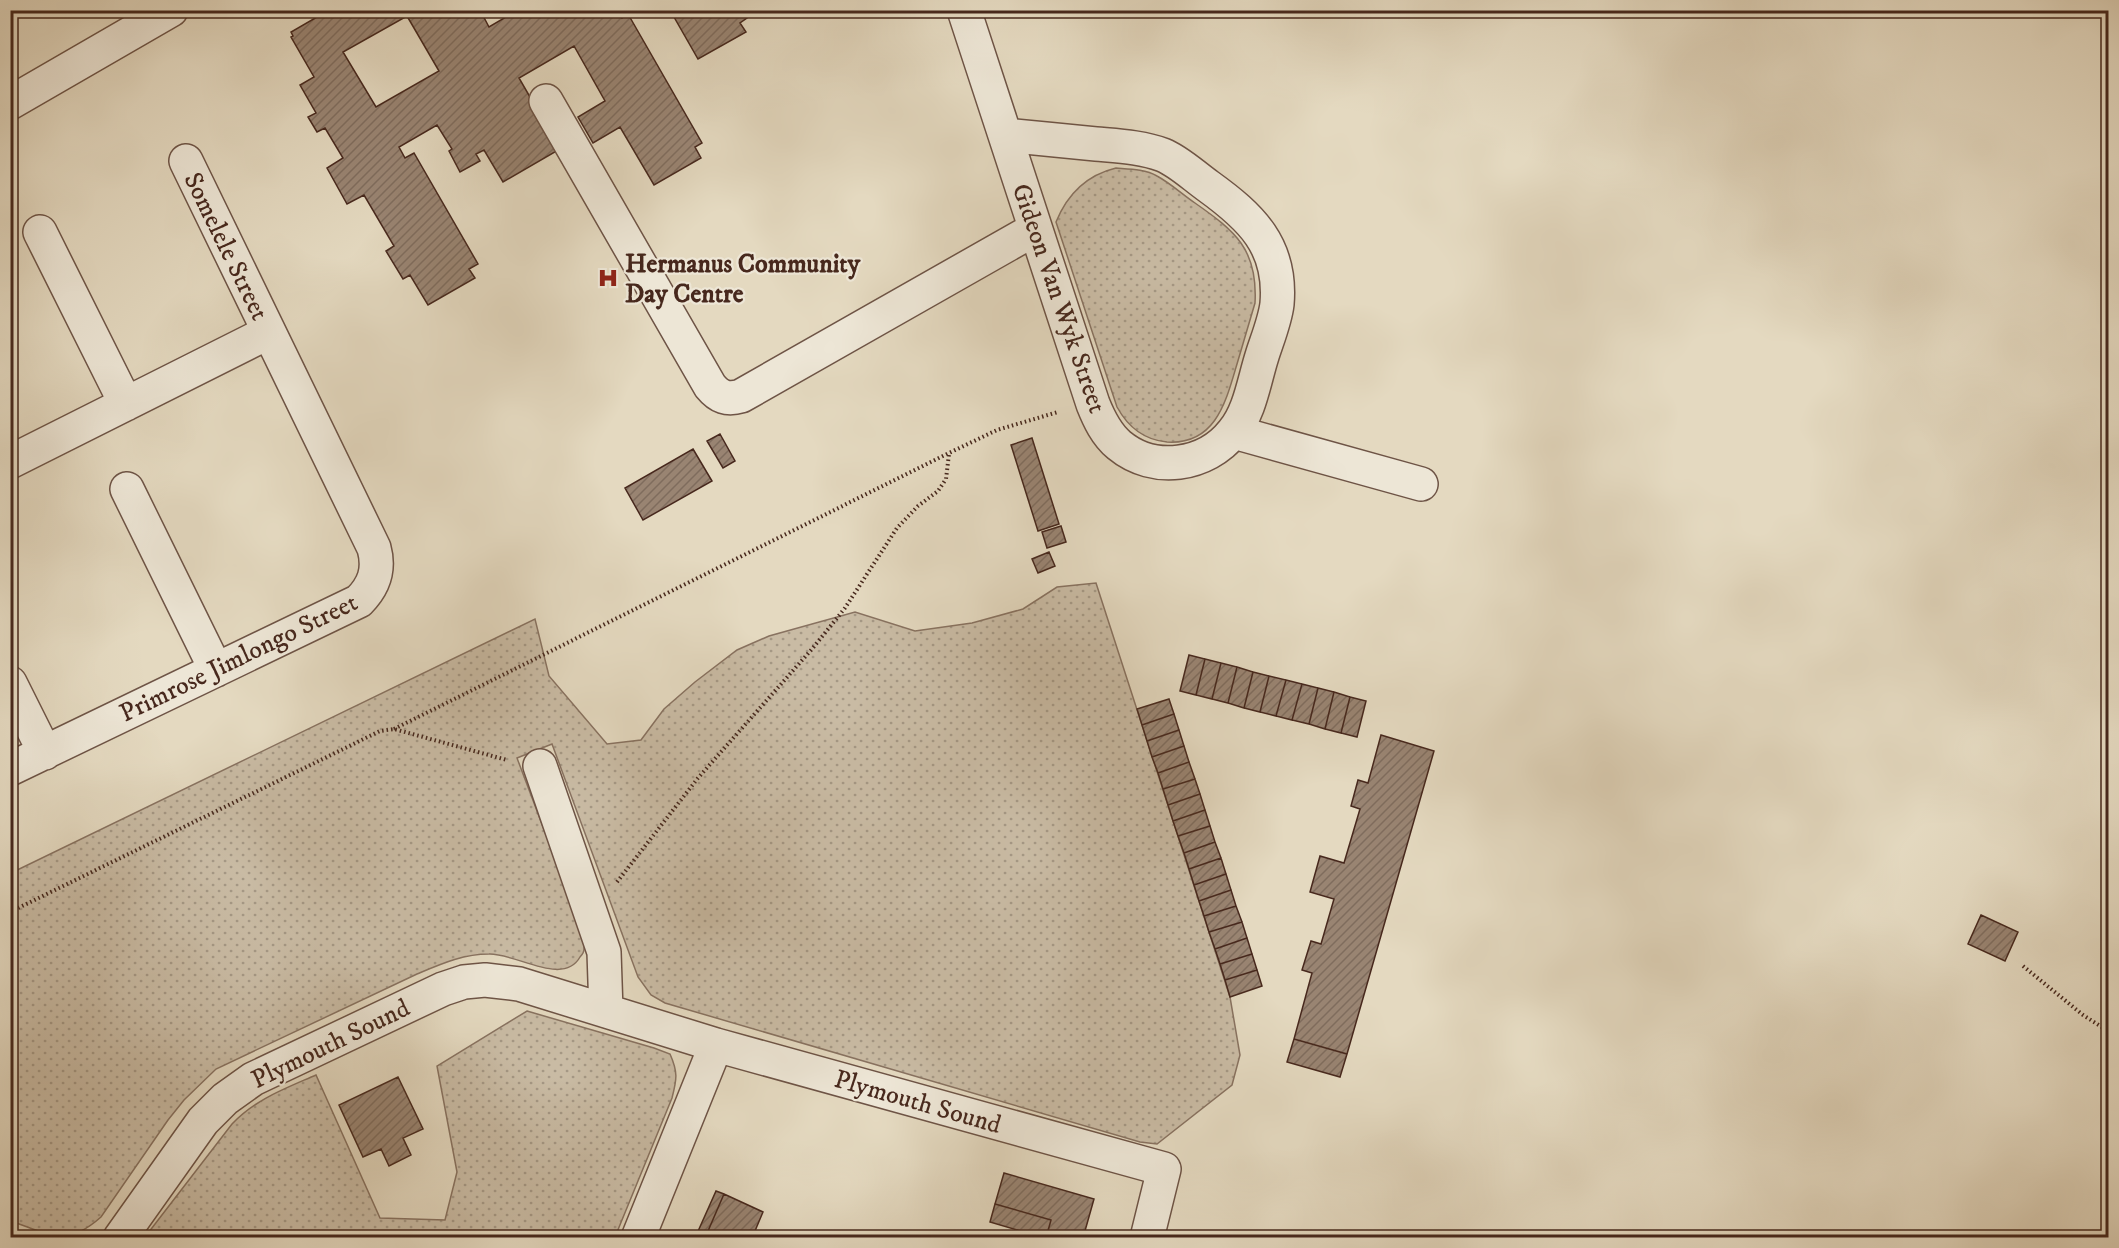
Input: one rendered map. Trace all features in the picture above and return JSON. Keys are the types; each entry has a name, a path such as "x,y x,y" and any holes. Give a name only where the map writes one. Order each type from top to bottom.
{"street":[{"path":"10,103 171,10"},
{"name":"Gideon Van Wyk Street","path":"964,10 1093,404 1107,432 1120,446 1136,456 1154,461 1173,464 1207,455 1222,445 1234,432 1246,410 1277,306 1278,286 1274,266 1260,232 1237,207 1165,155 1119,146 1005,135"},
{"path":"546,101 710,386 717,394 726,398 741,396 1035,229"},
{"name":"Somelele Street","path":"186,161 269,332"},
{"path":"40,232 126,404"},
{"path":"10,462 269,332"},
{"name":"Primrose Jimlongo Street","path":"10,769 359,601 374,582 377,570 374,548 269,332"},
{"path":"1234,432 1422,484"},
{"path":"128,489 216,670"},
{"path":"10,683 45,753"},
{"path":"541,770 604,952 606,1011"},
{"name":"Plymouth Sound","path":"120,1238 203,1121 238,1089 254,1079 443,988 464,982 485,980 502,981 716,1045 1164,1169 1147,1238"},
{"path":"638,1238 716,1045"}],"path":[{"path":"10,912 331,753 380,731 394,729 997,430 1041,416 1093,404"},
{"path":"591,911 622,877 698,778 845,609 897,528 918,506 938,491 946,479 949,453"},
{"path":"394,729 541,770"},
{"path":"2023,966 2084,1015 2109,1031"}],"shaded area":[{"path":"1116,168 1147,172 1167,182 1232,233 1248,255 1253,269 1255,303 1223,406 1208,428 1184,441 1159,441 1144,435 1126,421 1117,407 1056,222 1066,203 1079,188 1096,176"},
{"path":"1096,583 1230,997 1240,1055 1232,1085 1157,1144 1140,1142 665,1003 651,995 638,977 552,744 517,758 582,930 584,951 572,965 562,969 551,969 500,955 479,954 452,960 417,974 216,1069 184,1100 101,1217 89,1227 68,1236 58,1236 11,1221 11,873 535,619 549,676 607,744 641,740 664,709 695,682 737,650 769,636 855,612 915,631 972,623 1023,609 1057,587"},
{"path":"527,1011 654,1048 670,1054 673,1060 676,1076 672,1098 615,1237 145,1237 241,1115 271,1095 316,1075 380,1218 445,1220 457,1172 437,1066"}],"building":[{"path":"329,10 480,10 489,27 518,10 619,10 622,18 628,14 702,143 695,147 701,158 654,185 620,127 593,143 578,117 605,101 574,46 519,78 560,149 503,182 484,150 476,154 480,161 460,172 449,151 452,149 437,125 399,147 405,158 414,153 478,264 469,269 475,278 428,305 410,275 403,279 386,251 394,246 364,195 347,204 327,168 343,158 325,128 317,132 308,117 316,113 300,85 314,77 291,37 293,36 291,32","holes":["407,16 439,71 376,107 343,52"]},
{"path":"670,10 743,10 747,18 740,23 746,32 698,59"},
{"path":"720,434 735,461 723,468 707,441"},
{"path":"1032,438 1059,524 1038,531 1011,445"},
{"path":"693,449 712,481 643,520 625,488"},
{"path":"1061,526 1066,542 1047,548 1042,532"},
{"path":"1049,552 1055,566 1038,573 1032,559"},
{"path":"1189,655 1205,659 1196,695 1180,691"},
{"path":"1205,659 1221,663 1212,699 1196,695"},
{"path":"1221,663 1237,667 1228,703 1212,699"},
{"path":"1237,667 1253,672 1244,708 1228,703"},
{"path":"1253,672 1269,676 1260,712 1244,708"},
{"path":"1269,676 1286,680 1276,716 1260,712"},
{"path":"1286,680 1302,684 1292,720 1276,716"},
{"path":"1302,684 1318,688 1309,724 1292,720"},
{"path":"1318,688 1334,692 1325,729 1309,724"},
{"path":"1334,692 1350,697 1341,733 1325,729"},
{"path":"1350,697 1366,701 1357,737 1341,733"},
{"path":"1169,699 1174,714 1142,725 1137,709"},
{"path":"1174,714 1179,730 1147,741 1142,725"},
{"path":"1179,730 1184,746 1152,757 1147,741"},
{"path":"1381,735 1434,751 1347,1054 1294,1039 1312,973 1302,970 1311,941 1321,944 1334,899 1310,892 1320,856 1344,863 1360,809 1351,806 1358,780 1368,783"},
{"path":"1184,746 1189,762 1158,773 1152,757"},
{"path":"1189,762 1195,779 1163,789 1158,773"},
{"path":"1195,779 1200,794 1168,805 1163,789"},
{"path":"1200,794 1205,810 1173,821 1168,805"},
{"path":"1205,810 1210,826 1178,836 1173,821"},
{"path":"1210,826 1215,842 1184,853 1178,836"},
{"path":"1215,842 1221,858 1189,869 1184,853"},
{"path":"1221,858 1226,874 1194,885 1189,869"},
{"path":"1226,874 1231,890 1199,901 1194,885"},
{"path":"1231,890 1236,906 1204,916 1199,901"},
{"path":"1236,906 1242,922 1209,932 1204,916"},
{"path":"1981,915 2018,932 2005,961 1968,944"},
{"path":"1242,922 1247,938 1215,949 1209,932"},
{"path":"1247,938 1252,954 1220,964 1215,949"},
{"path":"1252,954 1257,970 1225,980 1220,964"},
{"path":"1257,970 1262,986 1230,997 1225,980"},
{"path":"1294,1039 1347,1054 1340,1077 1287,1062"},
{"path":"398,1077 423,1129 403,1138 411,1155 389,1166 381,1149 363,1157 339,1105"},
{"path":"1004,1173 1094,1199 1083,1238 1046,1238 1051,1220 995,1204"},
{"path":"716,1191 724,1194 705,1238 695,1238"},
{"path":"724,1194 763,1212 752,1238 705,1238"},
{"path":"995,1204 1051,1220 1046,1238 1030,1238 1031,1234 990,1222"}],"place":[{"name":"Hermanus Community Day Centre","path":"608,278"}]}
